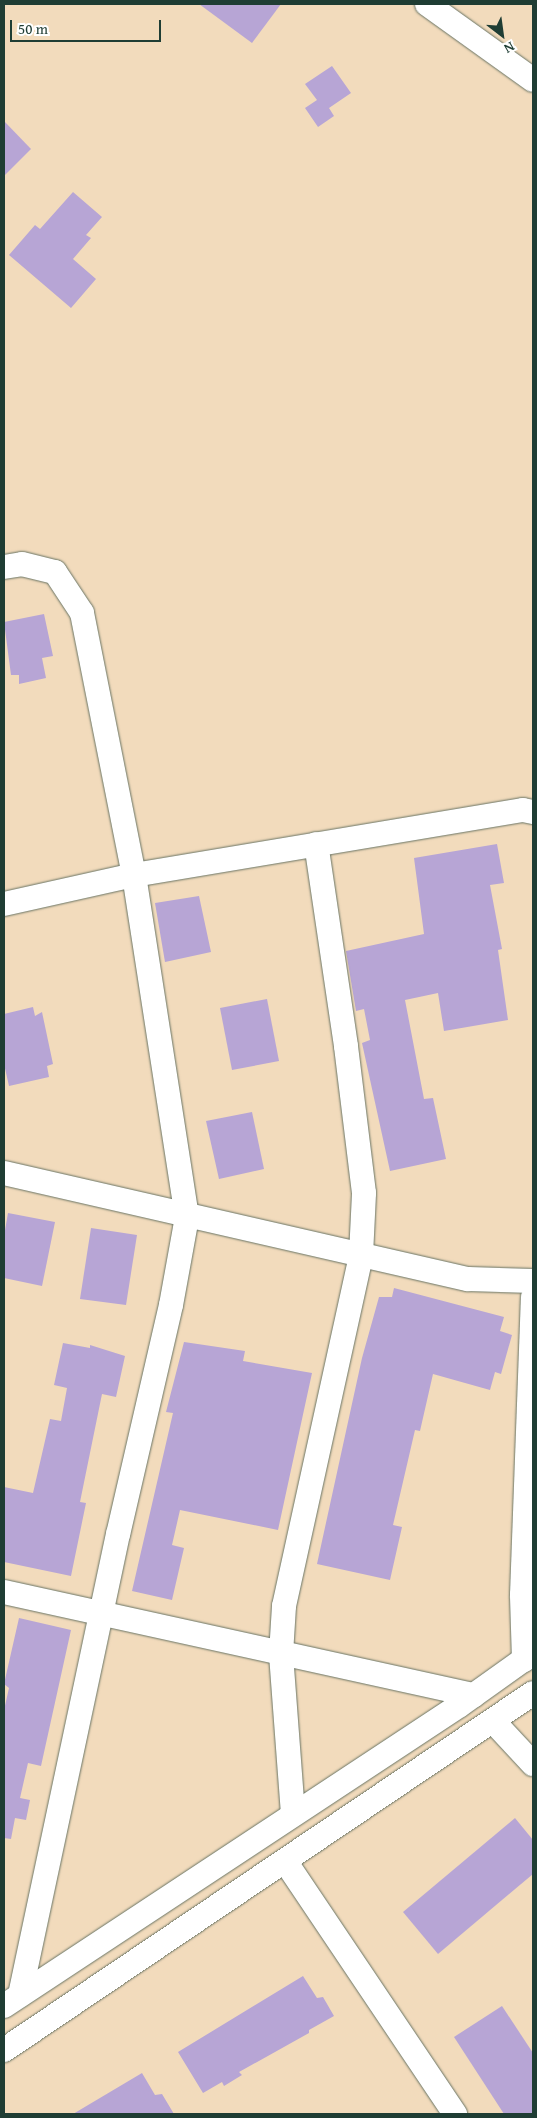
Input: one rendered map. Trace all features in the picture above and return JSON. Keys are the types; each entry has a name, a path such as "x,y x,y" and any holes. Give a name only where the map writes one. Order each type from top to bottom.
{"street":[{"path":"427,4 533,80"},
{"path":"4,567 22,564 55,572 82,613 134,875 187,1216 171,1305 12,2000"},
{"path":"4,904 134,875 523,810 533,812"},
{"path":"293,1814 281,1654 284,1606 362,1256 364,1193 346,1046 316,844"},
{"path":"4,1173 468,1279 533,1281"},
{"path":"12,2000 474,1695 528,1657 522,1595 533,1297"},
{"path":"4,1592 474,1695"},
{"path":"4,2050 533,1693"},
{"path":"493,1721 533,1764"},
{"path":"285,1861 455,2114"}],"building":[{"path":"199,4 281,4 252,43"},
{"path":"332,66 351,93 329,108 334,116 318,127 305,108 317,100 305,84"},
{"path":"4,121 31,149 4,176"},
{"path":"73,192 102,217 86,235 91,238 73,259 96,279 71,308 9,255 35,225 40,229"},
{"path":"44,614 53,656 42,658 46,678 19,684 19,675 11,675 4,622"},
{"path":"497,844 504,883 490,885 502,949 498,950 508,1020 444,1031 438,993 405,1000 424,1099 433,1098 446,1159 390,1171 362,1043 370,1040 364,1009 356,1011 346,951 424,934 414,858"},
{"path":"199,896 211,952 165,962 155,903"},
{"path":"267,999 279,1061 232,1070 220,1008"},
{"path":"33,1007 35,1016 42,1012 53,1064 47,1066 49,1077 9,1086 4,1064 4,1014"},
{"path":"252,1112 264,1169 219,1179 206,1121"},
{"path":"8,1213 55,1222 42,1286 4,1278 4,1236"},
{"path":"91,1228 137,1235 126,1305 80,1299"},
{"path":"394,1288 504,1317 500,1331 512,1335 501,1374 495,1372 490,1390 433,1374 420,1431 415,1430 393,1525 402,1527 390,1580 317,1564 362,1358 379,1297 392,1297"},
{"path":"184,1342 245,1351 243,1361 312,1373 278,1530 180,1510 172,1545 184,1548 172,1600 132,1591 173,1413 166,1412"},
{"path":"63,1343 90,1348 90,1345 125,1356 116,1397 102,1394 80,1502 86,1503 71,1576 4,1562 4,1487 33,1493 50,1419 61,1421 67,1388 54,1385"},
{"path":"19,1618 71,1630 41,1766 28,1763 20,1798 30,1800 26,1820 15,1818 11,1839 4,1838 4,1710 9,1688 4,1684"},
{"path":"515,1818 533,1840 533,1874 438,1954 403,1912"},
{"path":"303,1976 317,1998 323,1997 334,2016 309,2030 309,2033 239,2072 242,2075 224,2086 222,2082 203,2093 178,2052"},
{"path":"502,2006 533,2053 533,2114 504,2114 454,2037"},
{"path":"142,2073 155,2095 162,2094 174,2114 73,2114"}]}
